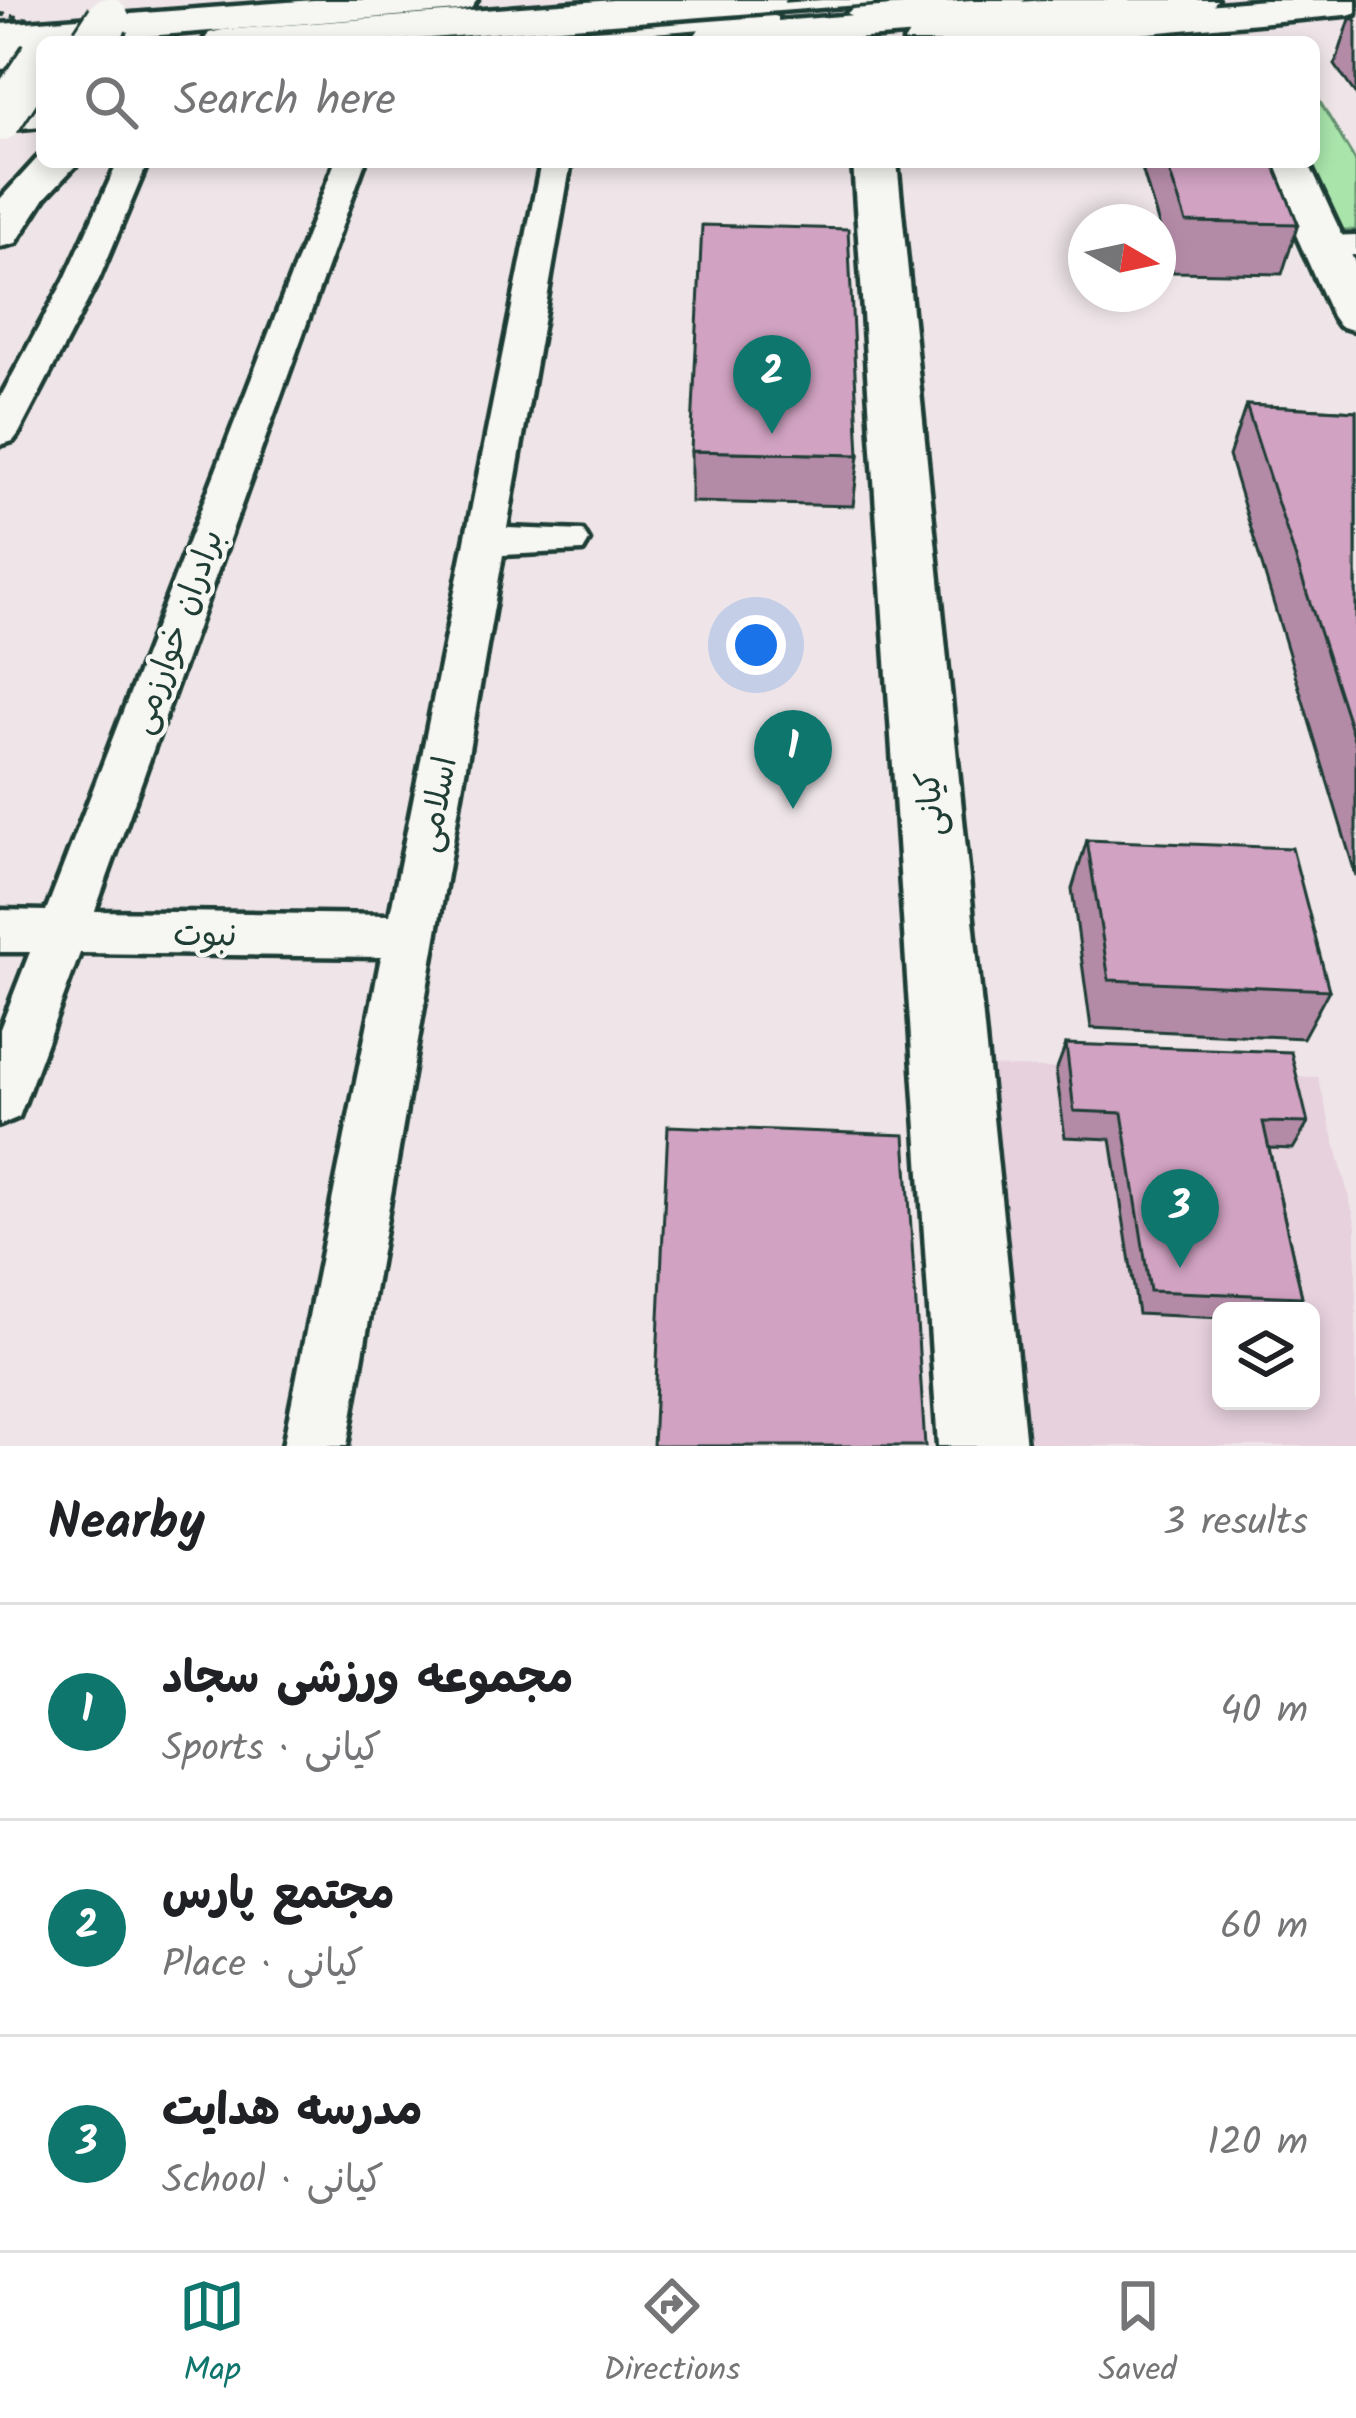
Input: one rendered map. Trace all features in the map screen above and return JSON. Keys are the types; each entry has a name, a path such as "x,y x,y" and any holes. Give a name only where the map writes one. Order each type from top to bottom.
{"highway":[{"path":"301,36 766,0"},
{"path":"807,36 1216,19"},
{"path":"0,57 36,42"},
{"path":"0,94 36,91"}],"main road":[{"path":"67,30 22,9 18,21 128,22 147,15 155,0"},
{"path":"357,0 415,4"},
{"path":"0,36 458,0"},
{"path":"999,36 1216,19 1356,2"},
{"path":"0,233 28,190 28,144 0,119 36,71"},
{"name":"کیانی","path":"876,168 982,1446"},
{"path":"1290,168 1340,246 1356,316"}],"street":[{"path":"0,433 82,278 130,168"},
{"name":"برادران خوارزمی","path":"0,1100 348,168"},
{"name":"اسلامی","path":"314,1446 555,168"},
{"path":"485,542 569,541"},
{"name":"نبوت","path":"0,931 410,937"}],"lane":[{"path":"421,36 872,0"},
{"path":"568,36 1019,0"},
{"path":"0,68 36,48"},
{"path":"0,80 36,77"}],"shaded area":[{"path":"984,1066 1318,1077 1356,1225 1356,1446 1021,1446"}],"green space":[{"path":"1320,102 1356,162 1356,230 1340,230 1313,168 1320,168"}],"building":[{"path":"1168,168 1275,168 1298,224 1186,222"},
{"path":"702,225 848,229 859,455 691,451"},
{"path":"1246,405 1356,411 1356,745"},
{"path":"1087,840 1292,848 1329,990 1109,980"},
{"path":"1066,1044 1291,1052 1308,1123 1263,1122 1302,1297 1150,1291 1122,1113 1074,1111"},
{"path":"668,1126 905,1135 925,1446 653,1446"}],"place":[{"name":"مجتمع پارس","path":"772,434"},
{"name":"مجموعه ورزشی سجاد","path":"793,809"},
{"name":"مدرسه هدایت","path":"1180,1268"}]}
